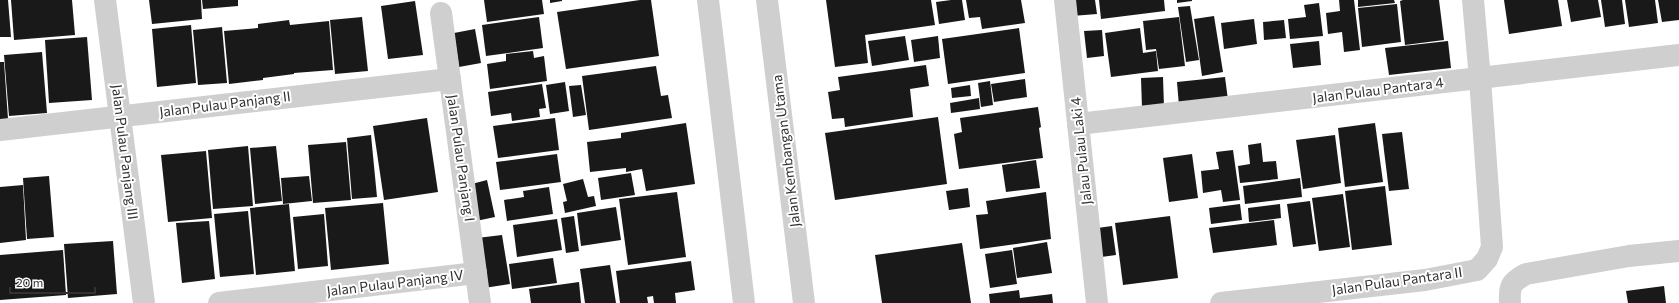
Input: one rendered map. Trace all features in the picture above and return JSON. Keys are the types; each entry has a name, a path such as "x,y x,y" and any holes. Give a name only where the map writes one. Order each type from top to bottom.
{"street":[{"name":"Jalan Pulau Panjang III","path":"105,0 144,303"},
{"path":"708,0 744,303"},
{"name":"Jalan Kembangan Utama","path":"767,0 804,303"},
{"name":"Jalau Pulau Laki 4","path":"1065,0 1097,303"},
{"path":"1473,0 1480,79"},
{"name":"Jalan Pulau Panjang I","path":"441,13 480,303"},
{"name":"Jalan Pulau Pantara 4","path":"1078,124 1679,55"},
{"name":"Jalan Pulau Panjang II","path":"0,130 450,79"},
{"name":"Jalan Pulau Pantara II","path":"1221,303 1425,280 1477,270 1487,259 1492,247 1480,79"},
{"path":"1510,303 1509,291 1512,285 1515,280 1526,274 1629,256 1679,251"},
{"name":"Jalan Pulau Panjang IV","path":"219,303 476,273"}],"building":[{"path":"0,0 8,0 11,37 0,37"},
{"path":"11,0 72,0 75,35 14,40"},
{"path":"149,0 201,0 202,19 152,24"},
{"path":"202,0 238,0 238,6 203,9"},
{"path":"484,0 542,0 544,14 487,22"},
{"path":"550,0 562,0 562,1 550,3"},
{"path":"640,0 651,0 659,56 566,69 557,12"},
{"path":"826,0 931,0 935,25 865,35 868,63 835,67"},
{"path":"962,0 965,20 939,24 936,2"},
{"path":"966,0 1021,0 1025,23 982,29 980,17 969,18"},
{"path":"1070,0 1095,0 1097,14 1072,16"},
{"path":"1099,0 1164,0 1165,11 1101,19"},
{"path":"1177,0 1192,0 1192,1 1177,3"},
{"path":"1339,0 1354,0 1360,50 1344,52 1342,32 1328,34 1326,13 1340,11"},
{"path":"1358,0 1394,0 1395,3 1358,7"},
{"path":"1439,0 1444,40 1405,45 1400,1"},
{"path":"1504,0 1558,0 1562,26 1509,34"},
{"path":"1567,0 1598,0 1601,17 1571,22"},
{"path":"1601,0 1622,0 1625,24 1605,27"},
{"path":"1625,0 1655,0 1658,23 1629,27"},
{"path":"1658,0 1679,0 1679,20 1662,22"},
{"path":"415,1 423,55 388,59 381,6"},
{"path":"1319,3 1323,36 1290,39 1288,19 1306,17 1304,5"},
{"path":"1397,4 1401,42 1362,47 1358,8"},
{"path":"1190,6 1199,60 1186,62 1178,7"},
{"path":"1214,16 1223,72 1202,76 1194,19"},
{"path":"362,17 368,71 335,74 330,20"},
{"path":"539,17 543,48 486,56 482,25"},
{"path":"1179,17 1185,66 1159,69 1156,49 1146,50 1143,21"},
{"path":"1254,19 1257,44 1224,49 1221,23"},
{"path":"289,20 290,25 329,21 333,70 294,73 263,78 263,80 229,84 224,31 258,28 258,24"},
{"path":"1284,20 1286,38 1264,40 1263,22"},
{"path":"191,25 196,83 157,87 152,29"},
{"path":"222,27 227,83 198,85 193,30"},
{"path":"1019,28 1025,73 948,84 942,39"},
{"path":"1140,28 1143,53 1156,51 1158,71 1111,77 1105,33"},
{"path":"475,29 481,63 459,67 454,33"},
{"path":"1102,30 1104,56 1087,58 1084,31"},
{"path":"905,36 909,60 872,66 868,41"},
{"path":"938,36 940,58 914,62 911,40"},
{"path":"87,37 92,100 49,103 45,40"},
{"path":"1319,41 1321,65 1293,68 1290,44"},
{"path":"1448,41 1451,68 1389,75 1385,48"},
{"path":"533,51 534,58 544,56 547,81 490,89 487,64 506,61 506,54"},
{"path":"42,52 47,113 9,116 4,55"},
{"path":"0,62 4,62 8,119 0,120"},
{"path":"926,65 929,86 910,89 913,117 845,127 844,118 832,119 828,92 840,90 838,77"},
{"path":"656,66 661,96 668,95 672,118 589,130 582,76"},
{"path":"1163,77 1164,107 1142,108 1141,78"},
{"path":"1225,77 1228,100 1179,106 1177,82"},
{"path":"1025,79 1027,97 994,102 991,84"},
{"path":"990,81 993,105 981,107 978,83"},
{"path":"565,82 569,111 550,114 546,85"},
{"path":"542,84 546,108 539,109 540,117 512,121 511,113 491,116 488,92"},
{"path":"581,85 586,115 573,117 569,86"},
{"path":"970,85 971,96 952,98 951,88"},
{"path":"979,98 980,109 951,113 950,103"},
{"path":"1038,107 1043,158 959,169 954,134 962,132 960,118"},
{"path":"938,117 947,184 835,200 825,133"},
{"path":"427,118 438,192 384,200 373,126"},
{"path":"555,118 559,150 498,158 493,126"},
{"path":"686,123 695,184 646,191 642,169 626,172 626,168 590,172 587,142 621,138 621,133"},
{"path":"1375,123 1383,182 1345,187 1338,128"},
{"path":"1402,132 1409,189 1389,191 1382,134"},
{"path":"371,135 377,197 352,199 347,138"},
{"path":"1335,135 1341,183 1303,189 1296,140"},
{"path":"346,142 351,200 313,203 308,145"},
{"path":"1261,143 1263,162 1276,161 1278,179 1240,183 1238,166 1250,164 1248,145"},
{"path":"248,146 253,206 213,209 208,150"},
{"path":"276,146 282,201 255,204 250,148"},
{"path":"1233,150 1240,200 1223,202 1221,190 1203,193 1201,171 1219,169 1216,152"},
{"path":"206,151 212,218 168,222 161,155"},
{"path":"557,154 561,182 500,190 496,162"},
{"path":"1192,154 1198,198 1169,202 1163,158"},
{"path":"1036,160 1040,188 1006,192 1002,165"},
{"path":"631,173 635,195 601,200 598,178"},
{"path":"49,176 54,237 27,239 23,178"},
{"path":"309,176 312,201 283,204 281,178"},
{"path":"1300,178 1302,197 1245,204 1243,186"},
{"path":"583,179 588,197 594,196 596,206 565,213 563,202 567,201 563,184"},
{"path":"487,180 495,217 476,221 468,185"},
{"path":"23,185 26,240 0,243 0,187"},
{"path":"1385,186 1392,245 1352,250 1345,191"},
{"path":"549,187 553,214 507,221 504,200 524,197 523,191"},
{"path":"968,188 970,207 949,210 946,191"},
{"path":"677,192 686,257 628,265 619,199"},
{"path":"1046,192 1051,239 980,249 976,215 988,214 986,201"},
{"path":"1343,194 1350,247 1319,251 1312,198"},
{"path":"1310,201 1316,244 1293,247 1287,204"},
{"path":"383,203 389,264 331,270 325,208"},
{"path":"289,204 295,271 256,275 250,208"},
{"path":"1240,204 1242,220 1211,224 1209,208"},
{"path":"1280,204 1281,218 1249,222 1248,208"},
{"path":"616,207 621,240 581,246 577,213"},
{"path":"248,211 254,274 220,277 214,214"},
{"path":"324,214 328,266 298,269 293,217"},
{"path":"574,216 579,251 566,253 561,218"},
{"path":"1170,216 1178,278 1123,285 1115,223"},
{"path":"557,219 562,250 517,257 513,225"},
{"path":"1274,220 1277,245 1213,253 1209,228"},
{"path":"209,221 215,279 182,283 176,223"},
{"path":"1112,226 1116,255 1094,258 1090,229"},
{"path":"502,235 510,284 484,288 477,238"},
{"path":"113,241 117,294 68,298 64,244"},
{"path":"1047,242 1052,273 1017,278 1013,248"},
{"path":"962,243 971,303 882,303 875,255"},
{"path":"63,250 66,295 0,300 0,255"},
{"path":"1012,250 1017,284 990,288 985,254"},
{"path":"553,258 557,283 512,289 509,264"},
{"path":"691,261 695,290 675,293 676,303 654,303 653,296 647,297 648,303 620,303 616,271"},
{"path":"610,265 616,303 585,303 580,269"},
{"path":"579,282 581,303 531,303 529,289"},
{"path":"1664,286 1666,303 1628,303 1626,291"},
{"path":"1019,290 1020,298 1052,294 1053,303 990,303 989,294"}]}
